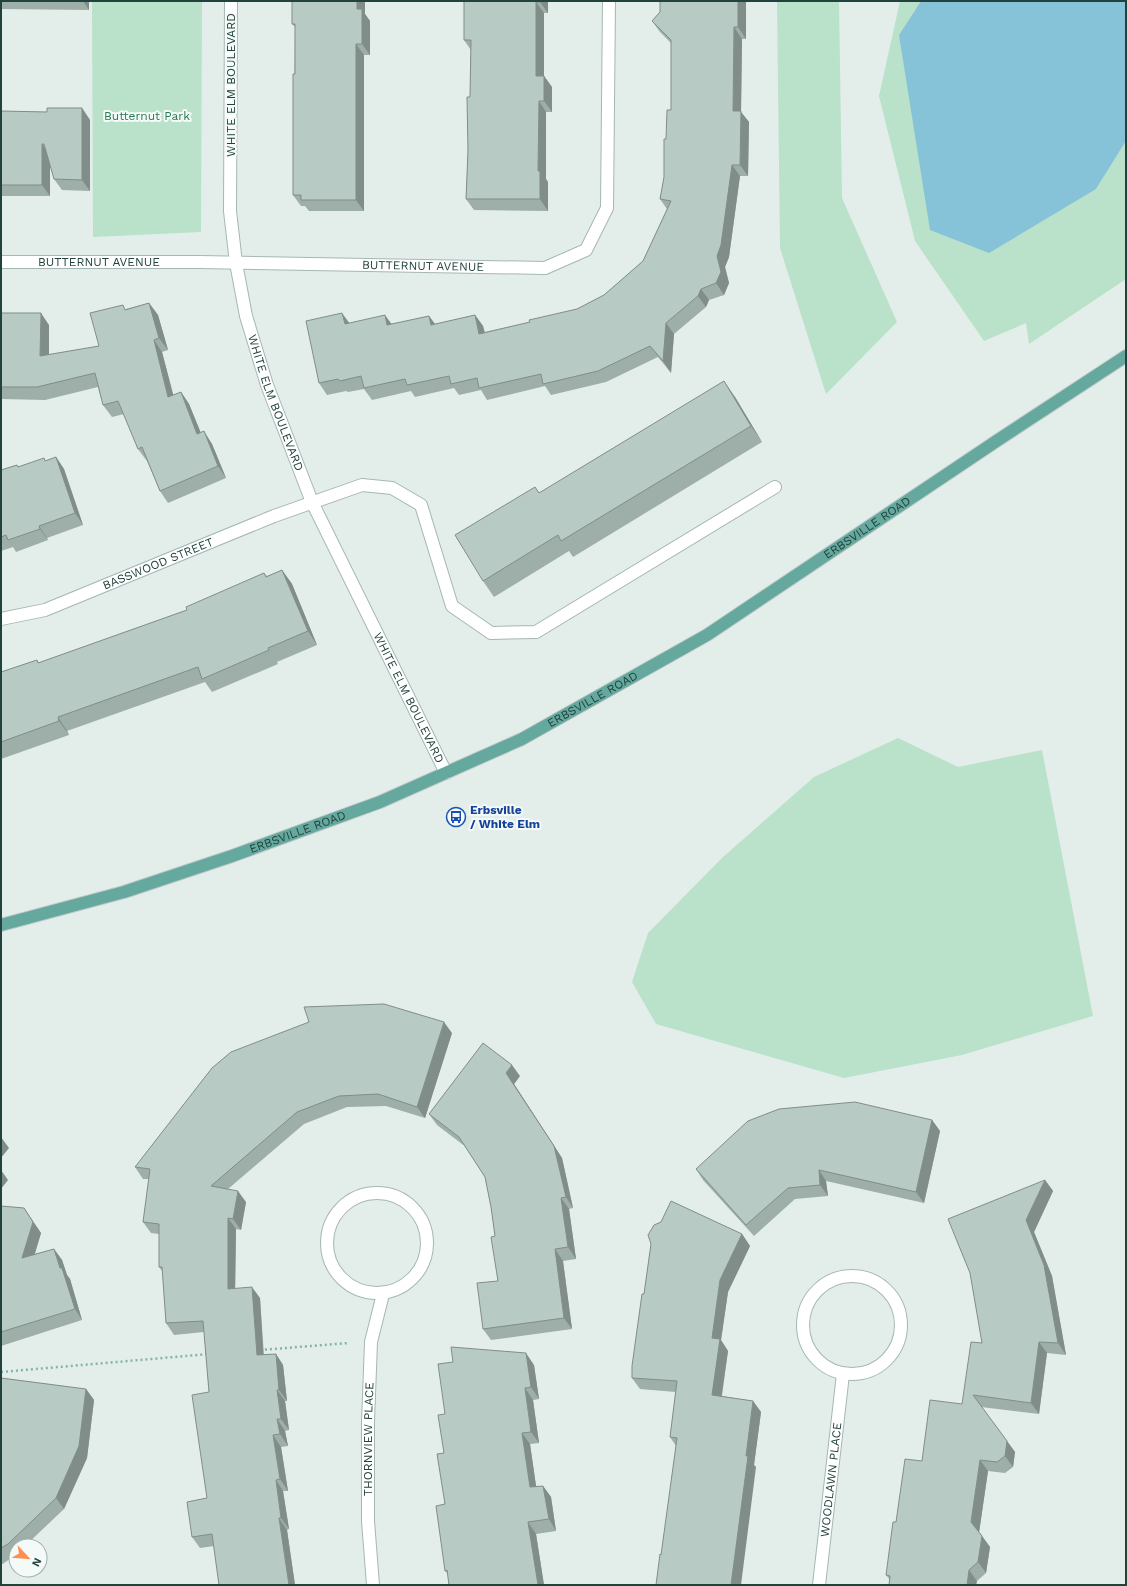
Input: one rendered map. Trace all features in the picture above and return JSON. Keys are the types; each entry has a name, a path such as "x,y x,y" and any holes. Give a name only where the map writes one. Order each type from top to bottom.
{"main road":[{"name":"ERBSVILLE ROAD","path":"1,925 124,892 232,856 380,802 522,739 707,635 1126,356"}],"street":[{"name":"WHITE ELM BOULEVARD","path":"231,1 230,211 236,263 246,316 267,385 312,502 446,773"},
{"name":"BUTTERNUT AVENUE","path":"1,262 199,262 545,268 586,250 607,208 609,1"},
{"name":"BASSWOOD STREET","path":"1,619 45,610 274,516 362,485 392,488 421,505 452,606 491,633 536,632 776,487"},
{"path":"367,1194 386,1194 405,1202 412,1207 422,1222 427,1240 425,1258 420,1269 409,1282 399,1289 383,1294 362,1292 344,1282 332,1267 327,1251 328,1231 335,1215 351,1200 367,1194"},
{"path":"859,1276 875,1282 884,1288 894,1301 901,1323 900,1335 893,1350 885,1360 872,1370 860,1374 843,1374 827,1368 814,1357 804,1337 803,1320 807,1304 823,1285 844,1277 859,1276"},
{"name":"THORNVIEW PLACE","path":"373,1585 368,1521 368,1422 371,1342 383,1294"},
{"name":"WOODLAWN PLACE","path":"819,1585 843,1374"}],"path":[{"path":"255,1350 371,1342"},
{"path":"1,1372 216,1353"}],"green space":[{"name":"Butternut Park","path":"92,1 202,1 201,232 93,237"},
{"path":"777,1 839,1 842,198 897,322 826,394 780,248"},
{"path":"900,1 921,1 899,35 1096,189 1126,141 1126,279 1029,344 1026,323 984,341 915,241 879,96"},
{"path":"898,738 958,767 1042,750 1093,1016 962,1055 844,1078 656,1024 632,982 648,933 723,857 814,777"}],"water":[{"path":"921,1 1126,1 1126,141 1096,189 989,253 930,230 899,35"}],"building":[{"path":"292,1 357,1 357,9 362,9 362,44 356,44 356,200 301,200 301,195 293,195 293,74 295,74 295,24 292,24"},
{"path":"464,1 540,1 536,2 536,76 544,76 544,101 539,101 538,171 540,171 540,199 466,199 468,151 467,97 470,97 471,40 464,40"},
{"path":"660,1 738,1 738,27 734,27 733,111 741,111 740,165 732,165 721,245 717,256 721,272 716,283 701,289 698,296 666,323 663,361 650,346 598,371 543,384 541,374 479,388 477,378 451,384 449,376 407,385 405,379 364,388 361,376 340,381 338,379 319,383 306,321 342,313 345,324 385,315 387,325 429,316 431,325 475,315 479,334 530,322 529,320 577,309 604,295 643,261 671,201 660,199 664,177 664,139 666,139 667,110 671,110 671,40 652,21 660,12"},
{"path":"47,108 82,108 82,180 54,179 44,144 42,144 42,185 1,185 1,111 47,112"},
{"path":"149,303 159,338 154,340 168,397 181,392 197,434 204,431 218,466 160,491 142,447 138,449 118,401 103,405 95,373 37,387 1,387 1,313 41,313 40,356 99,346 90,313 123,305 125,310"},
{"path":"724,381 751,426 561,541 558,535 483,581 455,535 535,487 539,493"},
{"path":"56,457 75,513 39,526 40,529 8,540 6,535 1,537 1,470 17,465 18,467 44,458 45,461"},
{"path":"282,570 308,631 268,648 269,650 202,679 198,667 58,717 59,721 1,742 1,672 37,660 38,663 187,610 186,607 264,573 266,577"},
{"path":"384,1004 444,1022 417,1107 378,1094 339,1096 297,1112 211,1186 238,1191 233,1219 228,1218 228,1289 252,1287 257,1355 276,1354 279,1390 277,1390 281,1419 277,1419 280,1434 273,1435 280,1479 276,1480 281,1518 279,1518 289,1585 219,1585 212,1534 192,1537 187,1502 207,1498 192,1395 209,1392 203,1321 166,1323 162,1267 159,1267 159,1224 143,1222 150,1169 135,1167 212,1068 231,1052 309,1022 304,1007"},
{"path":"483,1043 512,1065 506,1073 554,1146 566,1197 561,1198 568,1247 555,1249 564,1318 483,1329 477,1283 498,1281 491,1237 495,1236 485,1177 459,1137 429,1114"},
{"path":"855,1102 932,1120 916,1192 819,1170 820,1185 788,1188 746,1225 696,1169 748,1121 779,1109"},
{"path":"1045,1180 1026,1220 1044,1265 1058,1343 1039,1342 1031,1403 973,1395 1007,1441 1005,1456 997,1462 980,1460 971,1522 982,1536 978,1562 969,1570 967,1585 889,1585 890,1576 886,1575 893,1522 896,1522 905,1459 922,1461 930,1400 962,1404 971,1342 982,1343 970,1273 948,1219"},
{"path":"671,1201 742,1234 720,1280 712,1338 720,1339 712,1395 753,1401 746,1456 748,1456 731,1585 656,1585 677,1438 670,1437 677,1381 632,1378 632,1366 651,1244 648,1235 654,1225 661,1222"},
{"path":"1,1206 24,1208 33,1222 22,1258 54,1249 60,1268 62,1268 75,1309 1,1332"},
{"path":"451,1347 526,1353 531,1387 525,1388 531,1432 522,1433 530,1487 543,1486 549,1519 528,1522 538,1585 449,1585 447,1570 445,1571 436,1506 445,1504 437,1454 444,1453 438,1415 445,1414 438,1364 453,1362"},
{"path":"1,1378 86,1389 79,1446 56,1498 14,1538 8,1538 8,1544 1,1548"}],"place":[{"name":"Erbsville / White Elm","path":"456,817"}]}
